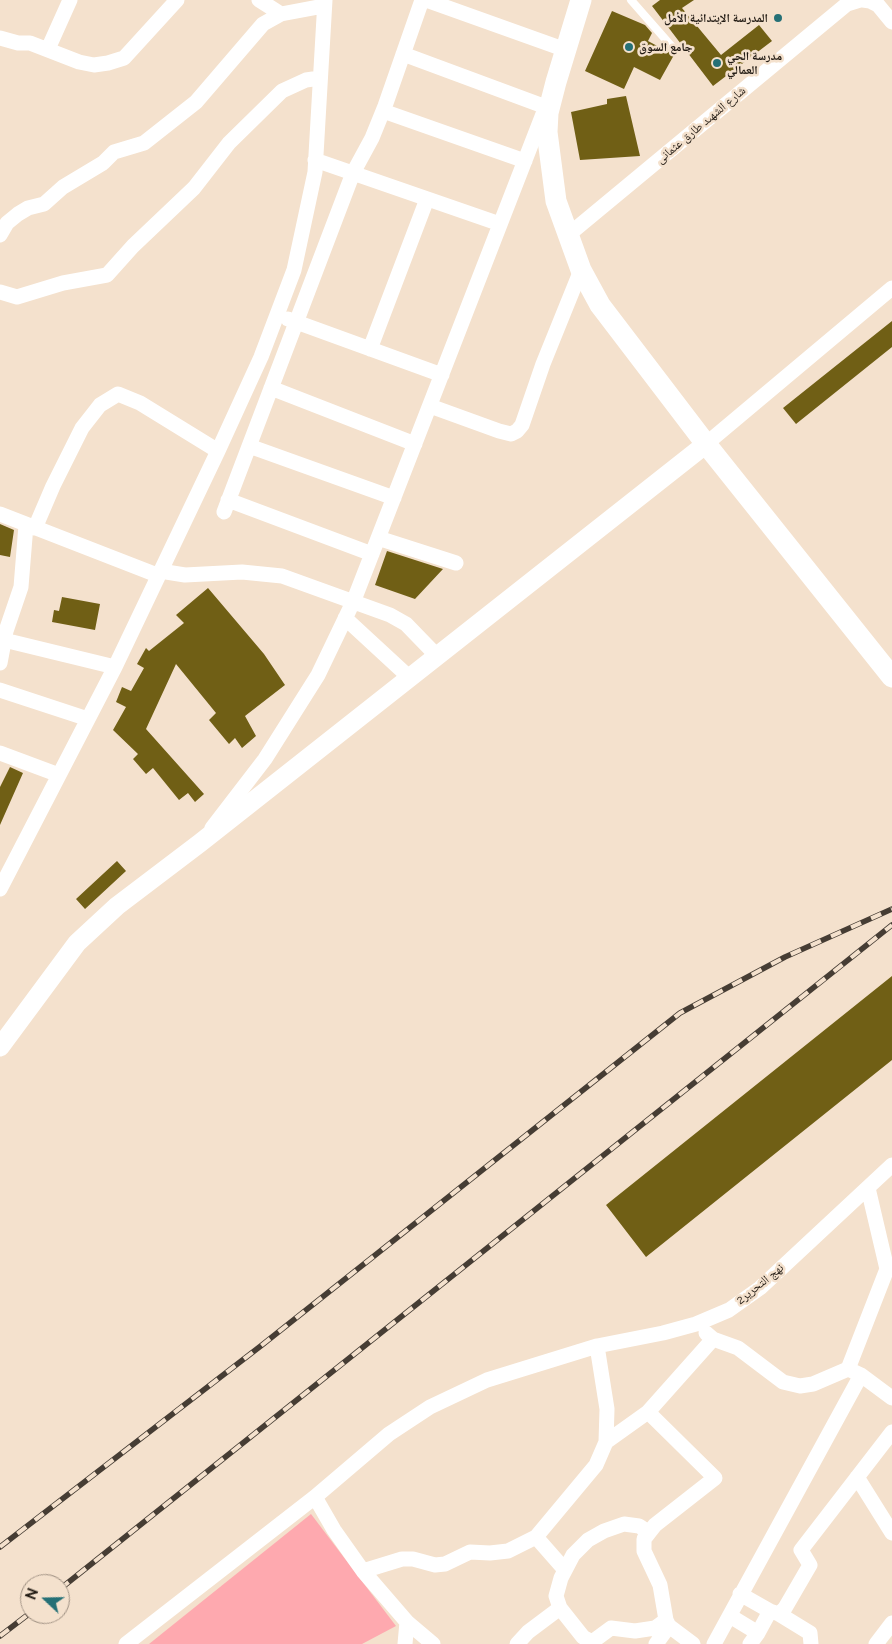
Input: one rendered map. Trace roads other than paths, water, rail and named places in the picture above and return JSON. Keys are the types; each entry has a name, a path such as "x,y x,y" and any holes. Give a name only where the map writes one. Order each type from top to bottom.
{"main road":[{"path":"581,0 548,113 547,132 556,201 567,236 581,270 600,304 706,444 892,677"}],"street":[{"path":"48,49 70,0"},
{"path":"0,38 18,43 30,43 94,66 124,58 178,0"},
{"path":"258,0 281,14"},
{"path":"372,554 226,506 352,173 372,138 383,111 422,0"},
{"path":"426,0 566,50"},
{"name":"شارع الشهىد طارق عثمانى","path":"567,236 853,1 870,1 878,5 892,22"},
{"path":"0,235 7,223 18,214 28,208 44,204 63,188 103,163 114,152 144,143 196,102 263,24 281,14 325,3 315,160 294,270 218,451 158,573 115,667 59,775 4,872 0,889"},
{"path":"403,54 546,107"},
{"path":"0,292 17,297 63,283 107,275 133,246 194,188 229,143 282,91 306,80 320,78"},
{"path":"200,844 265,759 318,675 354,600 556,82"},
{"path":"383,111 525,161"},
{"path":"315,160 500,224"},
{"path":"370,349 427,198"},
{"path":"430,406 499,432 511,434 517,431 522,425 543,364 581,270"},
{"path":"0,1047 77,943 117,906 200,844 706,444 892,288"},
{"path":"277,314 442,375"},
{"path":"271,388 415,444"},
{"path":"115,667 1,652 22,587 31,526 82,428 100,405 118,394 124,394 140,403 218,451"},
{"path":"249,446 394,498"},
{"path":"0,514 158,573 185,575 242,572 282,576 354,600 390,615 406,624 437,656"},
{"path":"378,538 456,563"},
{"path":"345,618 410,678"},
{"path":"0,690 88,719"},
{"path":"0,753 59,775"},
{"name":"نهج التحرير2","path":"126,1644 315,1497 389,1434 430,1407 487,1380 597,1346 663,1333 696,1324 729,1310 760,1288 892,1165"},
{"path":"714,1644 854,1372 890,1269 868,1188"},
{"path":"696,1324 713,1340 738,1348 783,1382 800,1386 854,1372"},
{"path":"606,1442 648,1412 713,1340"},
{"path":"363,1572 402,1559 413,1559 435,1565 445,1564 470,1552 490,1553 508,1551 536,1537 596,1465 606,1442 607,1409 597,1346"},
{"path":"854,1372 892,1398"},
{"path":"648,1412 715,1478 648,1532 644,1539 644,1552 660,1585 667,1623 656,1644"},
{"path":"730,1616 754,1639 810,1566 801,1550 892,1432"},
{"path":"857,1478 892,1533"},
{"path":"315,1497 334,1530 363,1572 407,1622 433,1644"},
{"path":"648,1532 639,1526 624,1524 604,1531 588,1540 573,1555 565,1570 556,1596 560,1608 584,1637 592,1642 611,1628 636,1631 655,1628 667,1623"},
{"path":"536,1537 565,1570"},
{"path":"740,1594 810,1633 812,1644"},
{"path":"517,1644 528,1632 560,1608"},
{"path":"405,1644 407,1622"},
{"path":"667,1623 693,1644"},
{"path":"876,1644 892,1623"}],"lane":[{"path":"631,0 674,49"}],"railway":[{"path":"0,1547 262,1345 680,1013 785,957 892,909"},
{"path":"70,1581 892,925"},
{"path":"0,1636 20,1621"}],"place":[{"name":"المدرسة الإبتدائية الأمل","path":"778,18"},
{"name":"جامع السوق","path":"629,47"},
{"name":"مدرسة الحي العمالي","path":"717,63"}]}
